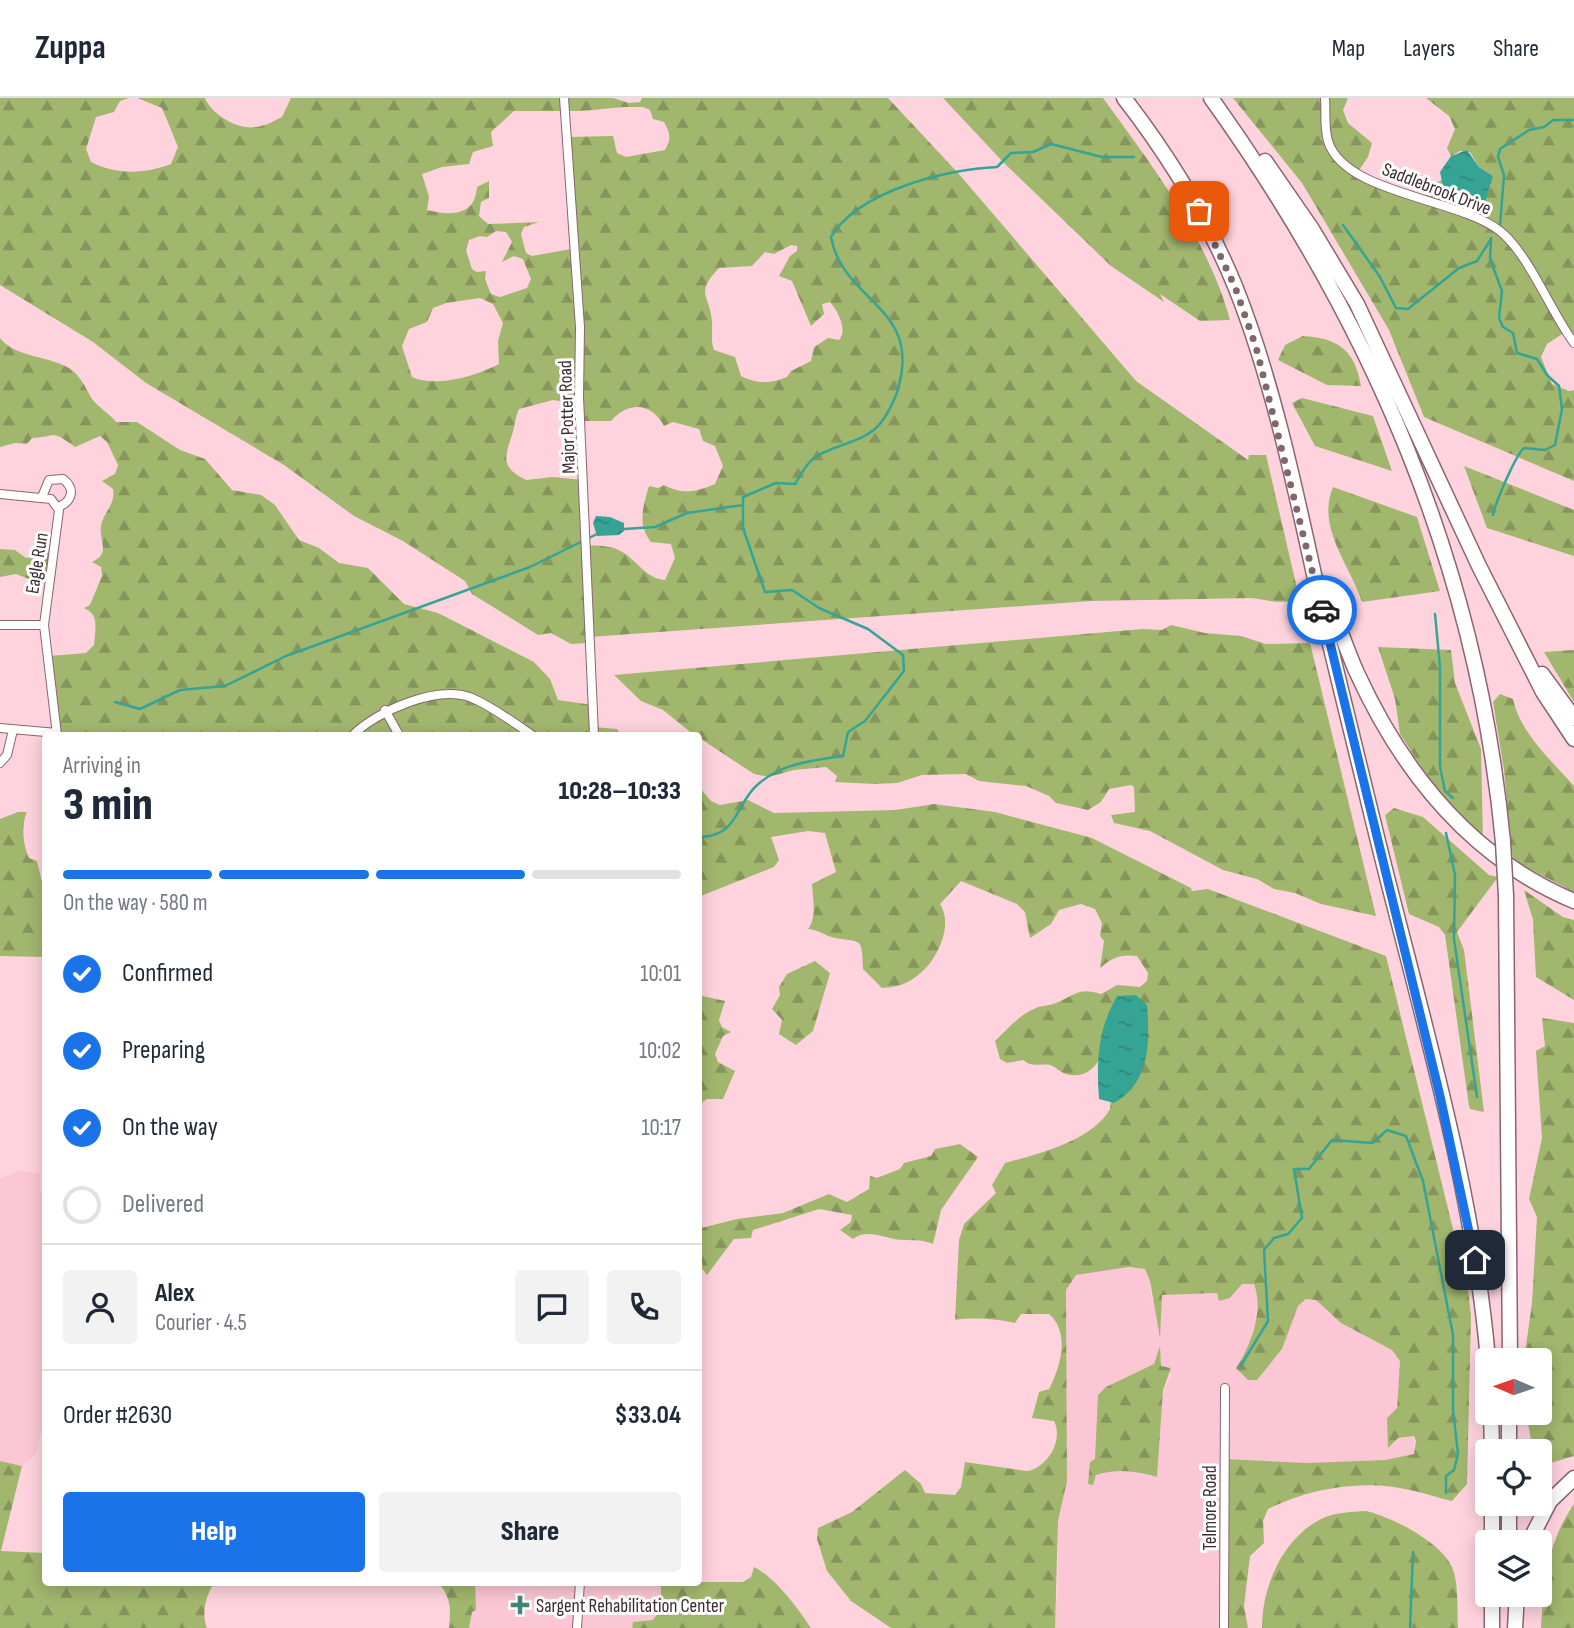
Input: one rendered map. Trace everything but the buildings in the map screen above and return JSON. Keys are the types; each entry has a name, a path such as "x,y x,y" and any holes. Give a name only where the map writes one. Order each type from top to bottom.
{"highway":[{"path":"1124,98 1186,187 1235,287 1259,356 1319,587 1456,1164 1475,1260 1486,1348"},
{"path":"1212,98 1283,186 1343,280 1382,354 1542,692 1574,739"},
{"path":"1212,98 1274,191 1328,280 1382,386 1414,463 1448,560 1472,651 1493,761 1503,842 1506,896 1510,1348"},
{"path":"1319,587 1333,612 1374,707 1432,796 1467,834 1500,861 1542,887 1574,901"},
{"path":"1497,601 1574,718"},
{"path":"1535,1530 1550,1501 1574,1478"},
{"path":"1492,1607 1492,1628"},
{"path":"1510,1607 1510,1628"},
{"path":"1515,1628 1516,1607"}],"street":[{"name":"Major Potter Road","path":"564,98 580,327 579,397 594,732"},
{"name":"Saddlebrook Drive","path":"1325,98 1326,134 1337,158 1378,183 1453,208 1500,231 1517,252 1574,342"},
{"name":"Eagle Run","path":"41,497 49,480 63,479 70,486 71,496 66,503 58,507"},
{"name":"Eagle Run","path":"0,494 51,499 58,507 58,528 44,625 57,732"},
{"path":"0,625 44,625"},
{"path":"357,732 385,710 451,695 470,697 527,732"},
{"path":"385,710 397,732"},
{"path":"0,728 42,733"},
{"path":"0,763 8,755 13,730"},
{"name":"Telmore Road","path":"1224,1628 1225,1388"},
{"path":"577,1628 580,1586"}],"shaded area":[{"path":"20,1170 40,1174 42,1192 42,1431 35,1455 22,1466 0,1461 0,1179"},
{"path":"1129,1267 1145,1269 1150,1281 1151,1298 1160,1308 1161,1295 1217,1293 1219,1301 1230,1298 1242,1284 1254,1284 1257,1292 1255,1322 1248,1348 1236,1368 1257,1380 1282,1349 1298,1306 1306,1299 1316,1300 1341,1323 1392,1350 1400,1361 1394,1440 1414,1436 1414,1454 1385,1460 1307,1463 1226,1459 1225,1628 1055,1628 1058,1521 1067,1481 1066,1290 1075,1275","holes":["1159,1349 1161,1367 1172,1374 1163,1390 1157,1477 1138,1471 1109,1471 1096,1475 1096,1447 1106,1387 1154,1364"]},
{"path":"473,1586 661,1586 661,1609 653,1620 633,1622 632,1628 469,1628"}],"green space":[{"path":"0,98 129,98 120,101 114,112 96,117 86,149 91,162 110,169 131,172 171,164 178,147 162,108 137,98 205,98 213,110 226,120 241,126 256,127 282,117 291,98 613,98 629,103 640,102 642,98 888,98 958,173 1136,381 1248,460 1249,455 1266,455 1300,601 1277,602 1252,598 1091,601 589,637 587,643 571,644 551,633 538,635 472,594 465,581 403,541 354,516 284,465 146,383 93,342 0,285","holes":["643,107 650,110 653,119 664,122 669,139 665,150 626,157 617,153 613,136 567,137 571,249 532,256 526,253 521,234 524,227 539,222 488,224 479,216 481,202 489,198 489,181 477,187 472,204 467,209 453,213 427,210 429,197 422,174 442,167 469,164 473,152 493,146 491,132 514,111 582,111","496,231 506,232 512,242 502,262 514,256 523,259 531,279 527,288 500,297 491,294 485,279 486,271 477,272 472,269 466,250 469,240 480,236 487,237","791,245 797,246 797,251 790,256 779,276 792,281 811,326 824,314 822,304 830,302 839,316 843,332 839,340 828,338 814,347 811,361 791,371 787,377 758,382 741,376 735,357 714,350 711,312 705,289 719,268 752,266 765,252 774,254","480,298 493,304 503,323 498,341 499,364 479,373 444,381 412,377 402,346 409,329 427,322 433,308 446,303","553,400 579,404 580,421 611,421 625,410 639,407 653,412 664,426 673,422 699,429 703,441 715,446 723,466 715,484 702,489 690,491 664,485 658,488 649,486 643,508 644,529 651,542 671,544 675,558 665,580 658,579 620,550 586,545 583,480 553,477 526,480 512,471 506,456 519,409"]},
{"path":"943,98 1103,98 1177,204 1208,261 1230,320 1200,321 1160,294 1164,302 1111,266 1004,163"},
{"path":"1233,98 1348,98 1343,110 1348,123 1372,143 1368,157 1358,172 1426,198 1431,186 1443,179 1444,191 1459,190 1478,201 1493,176 1479,167 1470,152 1460,151 1451,156 1447,148 1455,129 1449,116 1426,98 1574,98 1574,344 1564,333 1547,344 1541,357 1552,384 1569,391 1574,390 1574,481 1424,417 1389,330 1302,183"},
{"path":"1303,336 1326,340 1343,348 1354,363 1361,386 1327,385 1278,360 1285,345"},
{"path":"0,338 23,353 69,368 80,378 94,402 116,422 137,422 180,450 205,459 232,490 261,495 275,505 299,540 319,548 339,563 368,568 404,604 438,613 534,662 550,679 558,700 593,705 594,727 617,729 620,732 59,732 49,656 86,653 94,645 94,619 84,608 90,605 102,576 101,567 92,562 103,551 101,526 111,504 113,489 102,481 115,474 118,465 107,442 100,436 75,447 54,435 32,438 27,444 15,443 0,447"},
{"path":"1302,398 1373,416 1392,471 1315,446 1292,403"},
{"path":"1464,466 1574,510 1574,556 1487,528"},
{"path":"1333,487 1417,517 1440,591 1362,602 1332,531 1329,502"},
{"path":"0,549 15,550 26,558 36,556 39,550 55,552 52,573 35,573 34,581 16,574 0,577"},
{"path":"1171,625 1205,633 1241,636 1266,644 1310,643 1376,916 1321,904 1295,893 1274,889 1257,879 1223,870 1150,831 1114,823 1111,815 1135,812 1134,787 1131,785 1109,789 1101,802 1088,810 1056,803 1049,796 1026,786 979,781 966,774 922,775 897,783 875,784 835,782 837,776 826,767 794,770 769,777 754,774 702,740 702,732 691,732 663,710 641,701 614,675 1142,629 1162,630"},
{"path":"1378,647 1451,650 1455,683 1481,749 1483,840 1439,795 1400,734 1395,699"},
{"path":"1574,650 1574,702 1544,652"},
{"path":"1500,694 1513,699 1529,735 1574,786 1574,892 1514,861 1493,702"},
{"path":"702,791 711,801 720,805 748,800 774,813 896,810 934,804 995,812 1092,838 1191,888 1192,891 1208,889 1386,956 1468,1290 1471,1315 1467,1484 1452,1501 1416,1491 1375,1485 1319,1491 1268,1509 1263,1521 1264,1543 1250,1556 1244,1606 1248,1628 1225,1628 1226,1459 1307,1463 1385,1460 1414,1454 1414,1436 1398,1438 1388,1448 1387,1418 1397,1408 1400,1361 1392,1350 1341,1323 1316,1300 1306,1299 1298,1306 1282,1349 1257,1380 1248,1380 1236,1368 1247,1349 1257,1316 1254,1284 1242,1284 1230,1298 1219,1301 1217,1293 1162,1295 1160,1337 1150,1281 1145,1269 1129,1267 1076,1275 1066,1290 1067,1481 1058,1521 1055,1628 891,1628 851,1601 827,1571 817,1539 818,1528 852,1512 905,1470 921,1484 925,1493 955,1495 961,1487 965,1462 1027,1471 1041,1465 1052,1452 1057,1436 1054,1421 1032,1418 1039,1392 1049,1389 1057,1371 1062,1341 1060,1331 1049,1314 1021,1314 1015,1323 985,1319 955,1320 959,1240 964,1224 996,1193 992,1185 1005,1163 1049,1150 1078,1137 1102,1120 1110,1109 1120,1002 1111,1007 1107,1040 1098,1062 1091,1070 1081,1074 1070,1075 1050,1065 1033,1065 1023,1060 1007,1063 1000,1059 995,1041 1018,1019 1036,1008 1082,992 1101,994 1117,985 1140,987 1147,981 1148,973 1137,956 1117,957 1100,968 1104,941 1100,936 1102,923 1095,909 1081,904 1059,910 1051,924 1030,938 1025,912 1017,904 961,881 940,904 944,913 944,932 931,962 909,982 882,988 863,969 862,951 858,943 808,929 814,903 812,884 836,872 825,833 808,831 771,837 779,860 774,867 702,895"},
{"path":"1394,808 1423,817 1489,875 1498,877 1457,932 1464,950 1484,1112 1470,1109 1469,1106 1445,935 1439,927 1409,914 1385,815"},
{"path":"18,812 27,812 23,829 25,847 29,858 37,861 42,882 42,957 0,956 0,819"},
{"path":"1524,890 1563,917 1574,920 1574,1000 1536,977 1533,920"},
{"path":"815,961 830,973 813,1031 796,1045 779,1034 782,1020 772,1009 780,995 779,987 787,974"},
{"path":"702,996 725,1001 719,1020 722,1027 731,1032 723,1036 715,1054 718,1062 735,1071 723,1099 707,1099 702,1102"},
{"path":"1542,1018 1574,1023 1574,1456 1552,1462 1552,1439 1531,1439 1528,1425 1552,1425 1552,1348 1526,1348 1532,1303 1537,1217 1529,1199 1542,1138 1536,1051 1545,1046"},
{"path":"960,1144 978,1157 941,1210 933,1244 871,1234 853,1239 840,1230 851,1222 852,1215 819,1209 753,1230 751,1238 734,1239 707,1275 702,1268 702,1228 737,1219 783,1213 829,1194 847,1202 869,1189 870,1176 877,1178 900,1169 904,1163 931,1156 935,1149"},
{"path":"1160,1346 1161,1366 1171,1368 1163,1390 1157,1477 1119,1471 1096,1475 1093,1485 1088,1484 1090,1462 1095,1459 1098,1395 1106,1387 1154,1364"},
{"path":"0,1461 22,1466 1,1551 42,1553 42,1586 213,1586 205,1604 207,1628 0,1628"},
{"path":"1574,1504 1574,1628 1541,1628 1543,1607 1552,1607 1552,1548"},
{"path":"1366,1511 1415,1532 1446,1558 1456,1581 1458,1628 1262,1628 1271,1580 1286,1550 1297,1537 1323,1518 1339,1513"},
{"path":"754,1567 778,1585 811,1628 632,1628 633,1622 653,1620 661,1609 661,1586 743,1582 751,1577"},
{"path":"441,1586 475,1586 476,1610 472,1612 469,1628 449,1628 449,1604"}],"water":[{"path":"1467,150 1479,167 1493,176 1485,202 1459,190 1449,196 1444,191 1440,172 1451,156"},
{"path":"596,516 610,517 624,523 624,531 619,535 597,536 593,523"},
{"path":"1136,995 1147,1005 1148,1019 1147,1047 1141,1073 1126,1095 1114,1103 1099,1099 1098,1059 1106,1021 1117,996"}],"waterway":[{"path":"1500,226 1504,175 1498,157 1500,149 1529,130 1544,127 1553,120 1574,120"},
{"path":"702,837 721,832 728,826 756,786 776,772 797,764 843,756 848,732 865,721 904,671 903,655 868,629 819,608 792,590 765,592 743,528 743,497 776,483 795,484 814,458 877,427 891,407 898,390 903,359 899,338 890,321 838,259 831,237 844,221 882,195 954,172 997,167 1011,153 1033,152 1051,144 1102,157 1134,157"},
{"path":"1343,225 1380,277 1396,308 1408,309 1459,268 1477,261 1491,239"},
{"path":"1491,238 1490,259 1502,291 1499,318 1503,327 1513,333 1517,353 1537,359 1547,375 1559,386 1562,409 1555,445 1545,450 1524,448 1520,452 1493,515"},
{"path":"624,529 655,527 687,513 743,505"},
{"path":"115,702 140,709 180,690 225,686 286,656 530,567 597,534"},
{"path":"1435,614 1440,667 1440,767 1445,791 1453,798"},
{"path":"1446,833 1455,875 1454,939 1477,1097"},
{"path":"1240,1367 1268,1321 1264,1250 1274,1238 1288,1234 1302,1218 1294,1169 1309,1169 1332,1140 1373,1143 1387,1130 1406,1136 1423,1181 1453,1335 1453,1410 1458,1454 1454,1470 1446,1476 1446,1493"},
{"path":"1410,1628 1413,1552"}],"way so far":[{"path":"1199,211 1235,287 1256,347 1319,587 1322,610"}],"place":[{"name":"Sargent Rehabilitation Center","path":"520,1605"}],"route":[{"path":"1322,610 1440,1096 1475,1260"}]}
